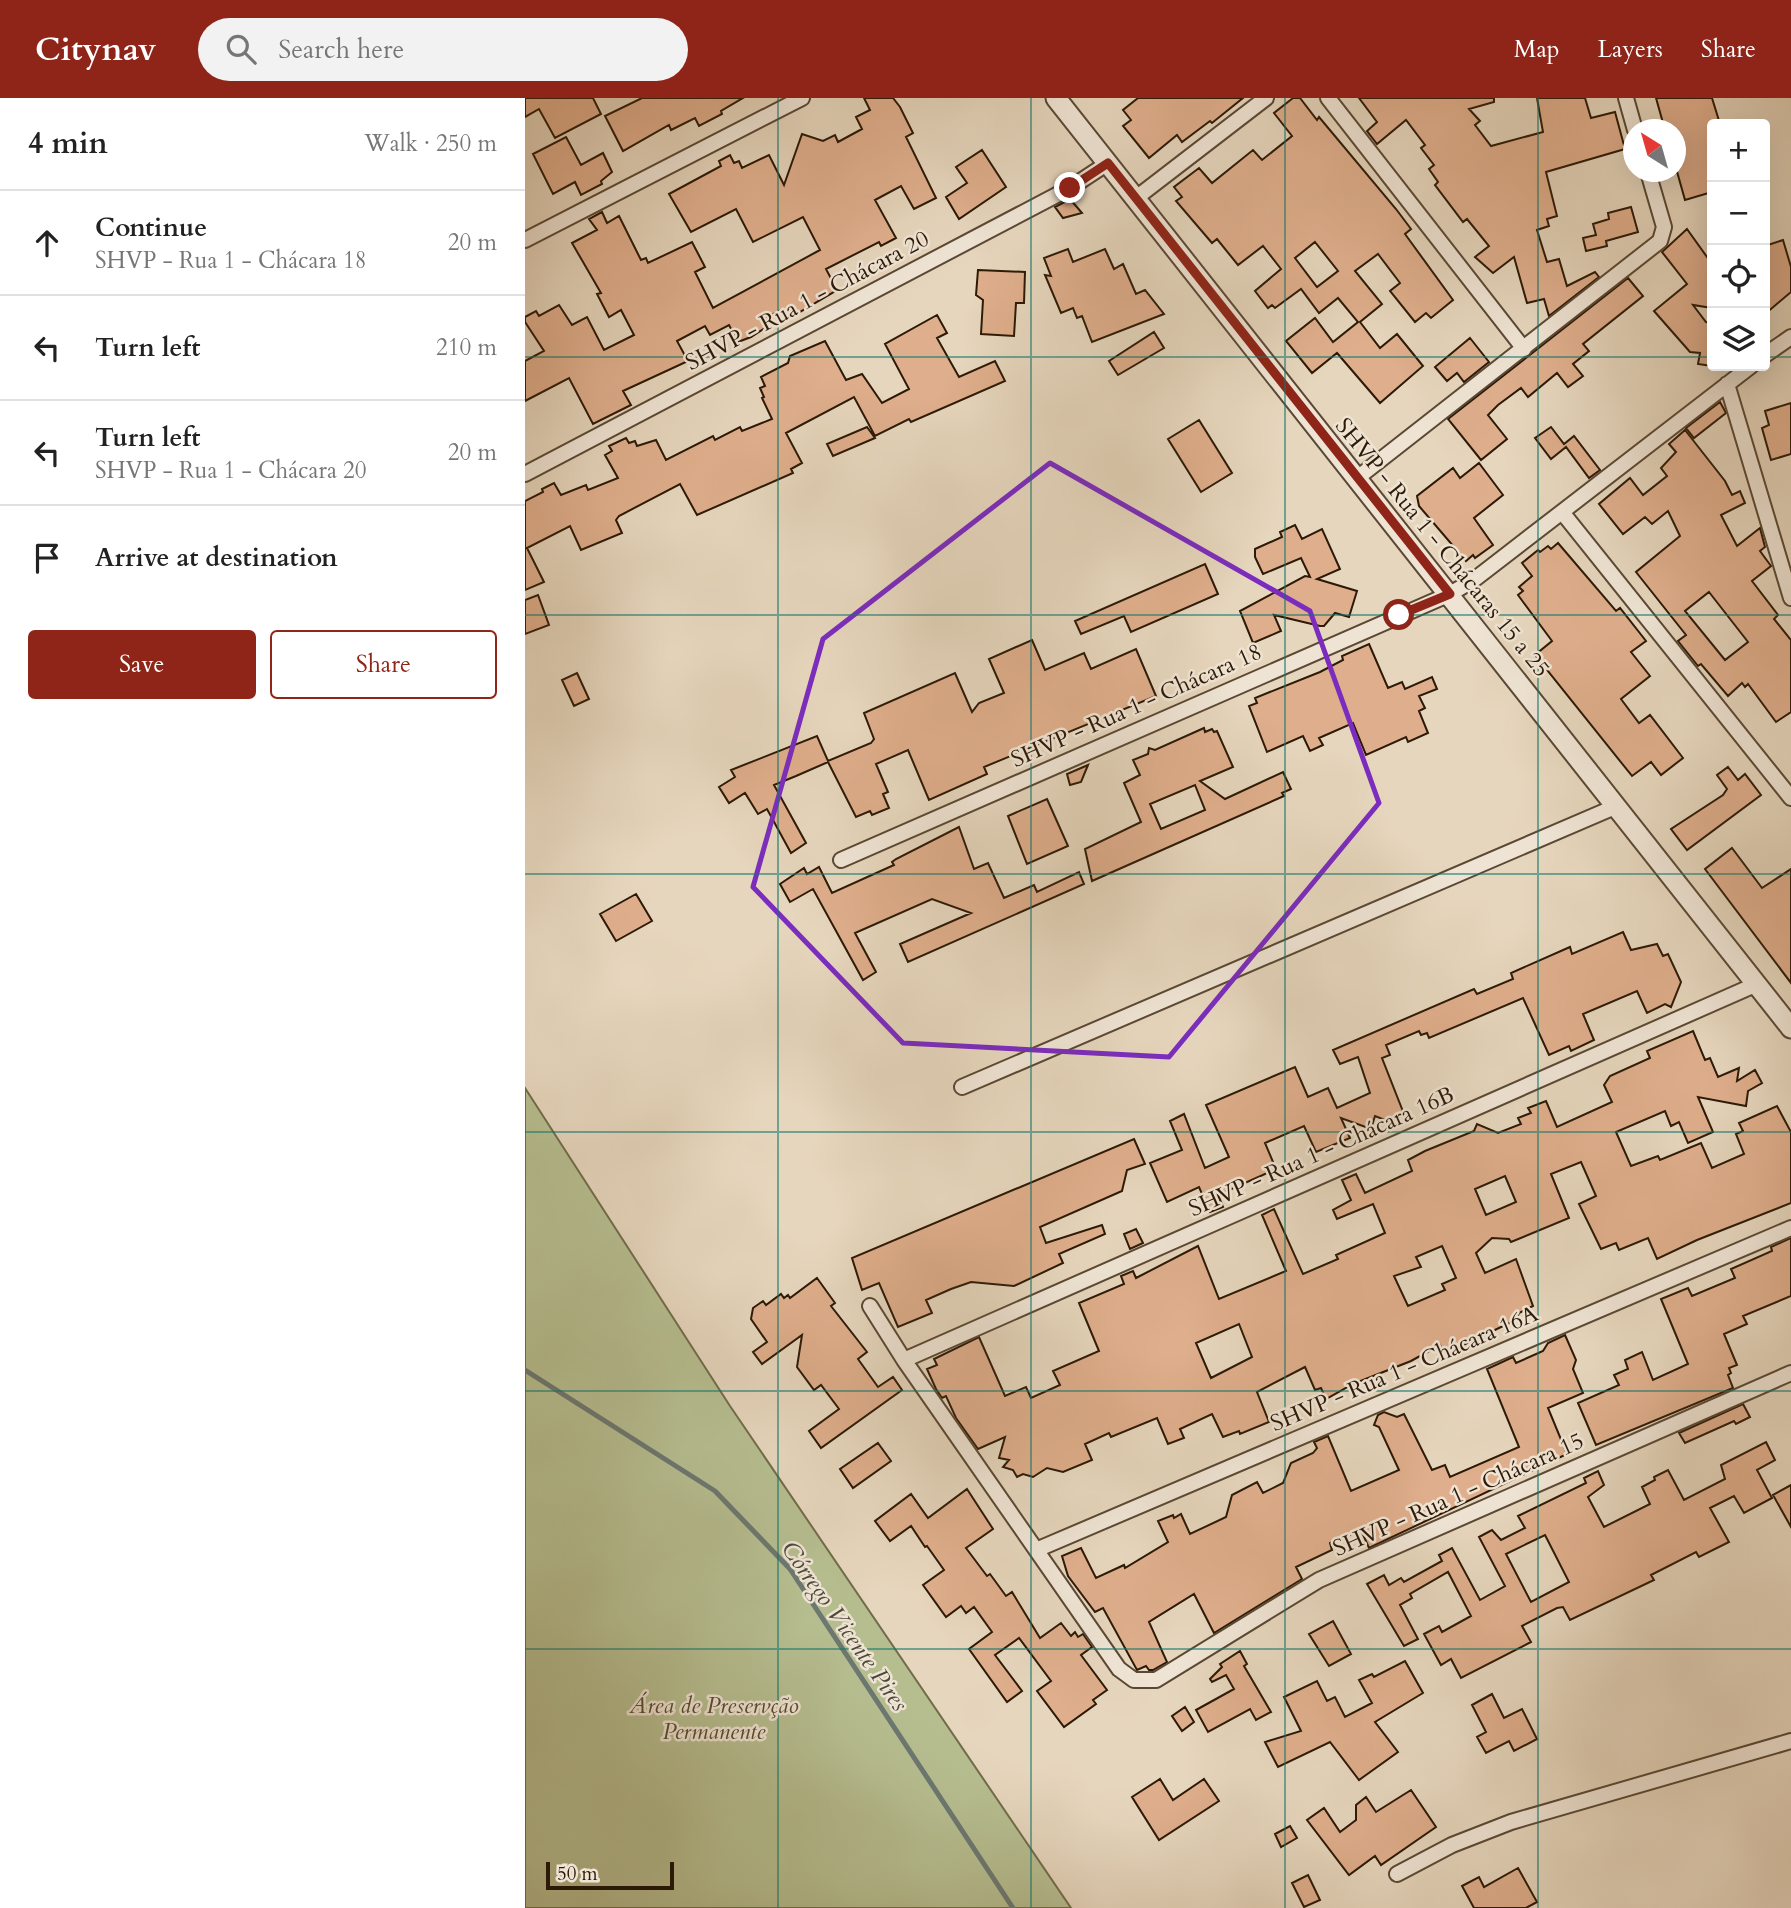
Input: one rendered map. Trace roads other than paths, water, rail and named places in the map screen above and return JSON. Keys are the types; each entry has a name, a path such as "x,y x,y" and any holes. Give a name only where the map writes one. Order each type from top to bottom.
{"street":[{"path":"525,240 802,98"},
{"name":"SHVP - Rua 1 - Chácaras 15 a 25","path":"1056,98 1791,1028"},
{"path":"1136,198 1266,98"},
{"path":"1328,98 1524,349"},
{"path":"1626,98 1632,119"},
{"name":"SHVP - Rua 1 - Chácara 20","path":"525,474 1057,195 1108,163"},
{"path":"1356,479 1660,241 1664,227 1651,182"},
{"path":"1770,352 1790,339"},
{"name":"SHVP - Rua 1 - Chácara 18","path":"841,860 1450,594 1475,579 1744,371"},
{"path":"1727,384 1791,598"},
{"path":"1562,512 1791,798"},
{"path":"962,1087 1617,806"},
{"name":"SHVP - Rua 1 - Chácara 16B","path":"904,1360 1757,984"},
{"name":"SHVP - Rua 1 - Chácara 16A","path":"1036,1550 1791,1228"},
{"path":"870,1306 904,1360 1036,1550"},
{"name":"SHVP - Rua 1 - Chácara 15","path":"1036,1550 1119,1669 1134,1680 1156,1680 1319,1580 1791,1373"},
{"path":"1397,1874 1452,1845 1511,1822 1791,1741"}],"waterway":[{"name":"Córrego Vicente Pires","path":"525,1370 715,1491 790,1569 1013,1908"}],"park label":[{"name":"Área de Preservção Permanente","path":"714,1718"}]}
